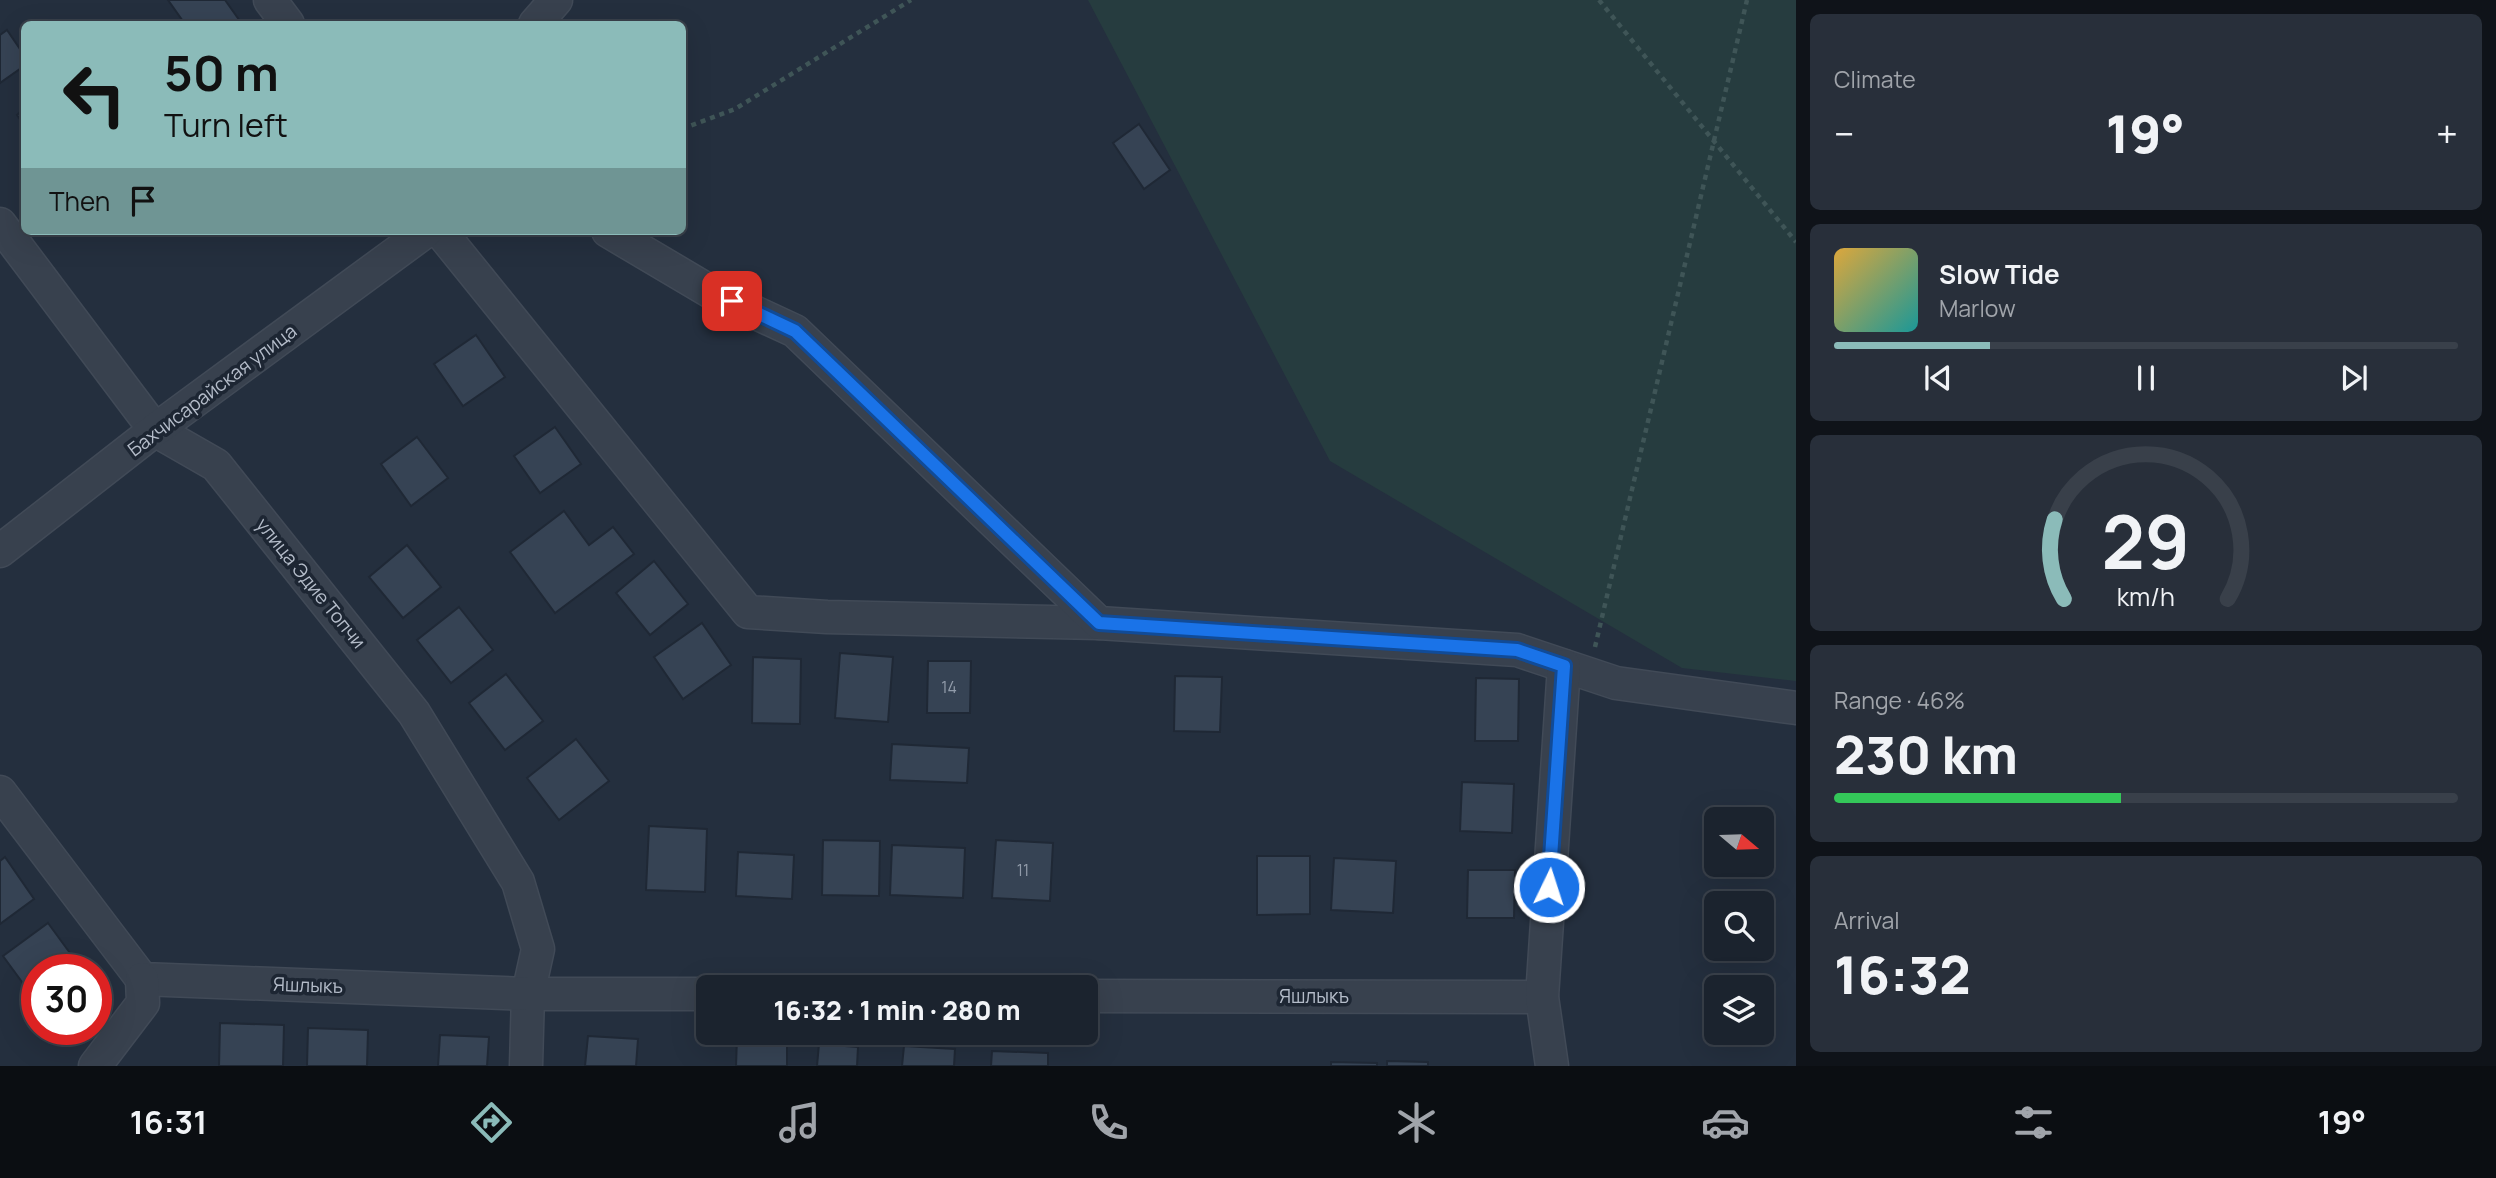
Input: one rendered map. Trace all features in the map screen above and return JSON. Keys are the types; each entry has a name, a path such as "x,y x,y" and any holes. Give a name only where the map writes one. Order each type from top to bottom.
{"street":[{"path":"270,0 286,21"},
{"path":"538,21 556,0"},
{"name":"улица Эдие Топчи","path":"0,224 155,430 216,465 414,713 518,882 538,949 528,993 526,1066"},
{"name":"Бахчисарайская улица","path":"0,551 155,430 421,235"},
{"path":"443,235 748,612 827,617 1099,623 1517,650 1616,683 1796,708"},
{"path":"615,235 711,292 795,331 1099,623"},
{"path":"1552,1066 1542,997 1576,670"},
{"path":"0,792 142,979 143,1003 95,1066"},
{"name":"Яшлыкъ","path":"142,979 528,993 696,994"},
{"name":"Яшлыкъ","path":"1098,996 1542,997"}],"path":[{"path":"686,127 735,109 911,0"},
{"path":"1599,0 1796,242"},
{"path":"1576,670 1714,139 1747,0"}],"green space":[{"path":"1088,0 1796,0 1796,681 1682,668 1330,461"}],"building":[{"path":"168,0 225,0 240,21 183,21"},
{"path":"7,30 21,51 21,68 0,83 0,35"},
{"path":"1139,124 1170,170 1144,189 1113,143"},
{"path":"476,335 505,377 463,406 434,364"},
{"path":"555,427 581,464 540,493 514,456"},
{"path":"417,437 448,478 411,506 381,464"},
{"path":"564,511 589,545 613,527 634,554 555,613 510,552"},
{"path":"407,545 441,587 403,618 369,577"},
{"path":"654,561 688,604 650,635 616,593"},
{"path":"459,607 493,650 451,683 417,640"},
{"path":"702,623 731,665 683,699 654,657"},
{"path":"840,653 893,657 888,722 835,718"},
{"path":"753,657 801,659 800,724 752,723"},
{"path":"928,661 971,661 970,713 927,713"},
{"path":"506,674 543,721 505,750 469,703"},
{"path":"1175,676 1222,677 1220,732 1174,731"},
{"path":"1476,678 1519,679 1518,741 1475,741"},
{"path":"576,739 609,781 559,820 527,778"},
{"path":"892,744 969,748 967,783 890,780"},
{"path":"1462,782 1514,784 1512,833 1460,831"},
{"path":"649,826 707,829 705,892 646,890"},
{"path":"823,840 880,841 879,896 822,895"},
{"path":"996,840 1053,843 1050,901 992,898"},
{"path":"892,845 965,848 963,898 890,895"},
{"path":"738,852 794,855 792,899 736,896"},
{"path":"1257,856 1310,856 1310,914 1257,915"},
{"path":"5,857 34,899 0,924 0,861"},
{"path":"1334,858 1396,861 1393,913 1331,910"},
{"path":"1468,870 1515,870 1514,918 1467,918"},
{"path":"48,923 71,954 21,954 21,981 3,956"},
{"path":"220,1023 284,1025 283,1066 219,1066"},
{"path":"308,1028 368,1030 367,1066 307,1066"},
{"path":"440,1035 489,1037 487,1066 438,1066"},
{"path":"588,1036 638,1039 636,1066 585,1066"},
{"path":"737,1045 787,1045 787,1066 736,1066"},
{"path":"819,1045 858,1047 857,1066 817,1066"},
{"path":"904,1046 955,1049 954,1066 902,1066"},
{"path":"992,1051 1048,1053 1048,1066 991,1066"},
{"path":"1387,1061 1428,1062 1428,1066 1387,1066"},
{"path":"1331,1062 1377,1063 1377,1066 1331,1066"}],"route":[{"path":"732,301 795,331 1099,623 1517,650 1564,666 1549,887"}]}
